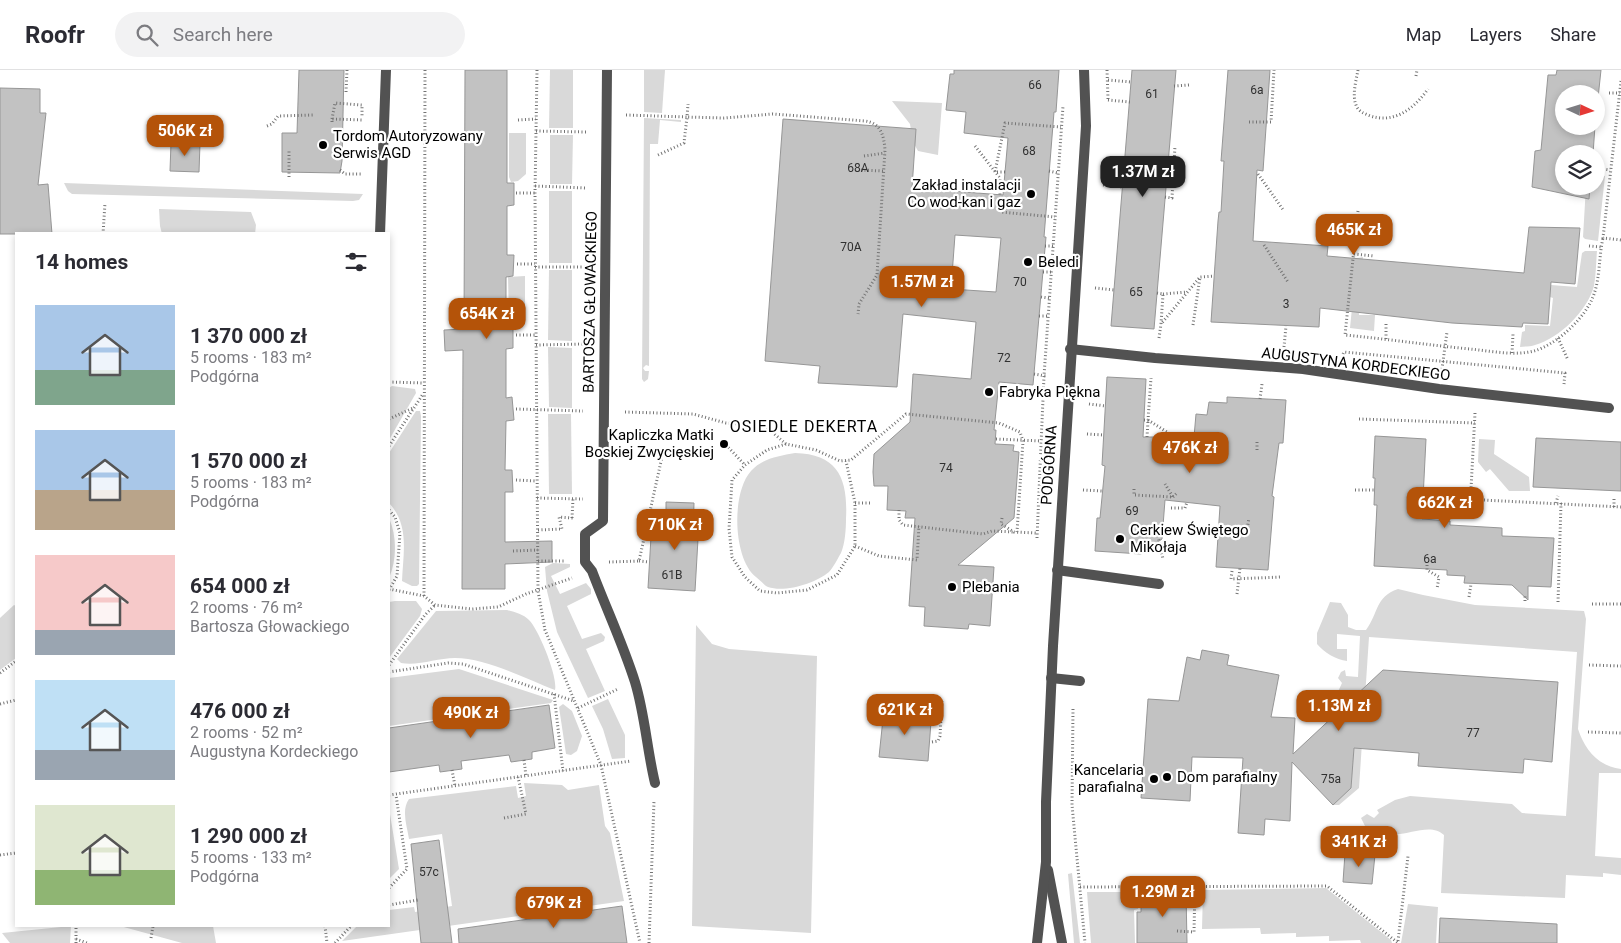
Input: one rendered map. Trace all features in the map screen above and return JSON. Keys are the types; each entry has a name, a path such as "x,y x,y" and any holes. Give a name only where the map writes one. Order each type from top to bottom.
{"street":[{"path":"380,232 386,70"},
{"name":"BARTOSZA GŁOWACKIEGO","path":"592,571 585,562 584,534 603,521 607,70"},
{"name":"PODGÓRNA","path":"1037,943 1046,862 1046,802 1051,678 1070,349 1086,126 1084,70"},
{"name":"AUGUSTYNA KORDECKIEGO","path":"1070,349 1303,370 1439,389 1609,408"},
{"path":"1057,570 1159,584"},
{"path":"592,571 635,681 641,703 649,759 655,783"},
{"path":"1051,678 1076,681"},
{"name":"PODGÓRNA","path":"1046,862 1062,943"}],"path":[{"path":"346,92 347,70"},
{"path":"424,596 425,70"},
{"path":"537,70 535,265 538,591 545,630 601,765 640,943"},
{"path":"1107,70 1108,107"},
{"path":"1249,122 1271,122 1274,70"},
{"path":"1358,70 1354,94 1356,106 1361,112 1372,116 1398,117 1410,109 1428,89"},
{"path":"1416,76 1417,70"},
{"path":"1108,80 1132,82"},
{"path":"1358,212 1345,335 1512,353 1534,351 1558,338 1581,317 1590,305 1596,289 1621,81"},
{"path":"1174,86 1189,86"},
{"path":"1608,93 1620,93"},
{"path":"1037,542 1044,376 1063,99"},
{"path":"1108,100 1130,102"},
{"path":"362,116 362,105 335,103 332,120 370,121"},
{"path":"658,155 684,143 688,104"},
{"path":"607,114 724,118 773,114 869,121 876,125 883,134 885,153 877,275 859,304 858,314"},
{"path":"268,126 278,116 313,115"},
{"path":"518,120 536,119"},
{"path":"995,172 1005,123 1061,127"},
{"path":"536,131 607,132"},
{"path":"975,146 1000,178 1000,212 1055,217"},
{"path":"1165,197 1172,198 1175,146"},
{"path":"289,150 289,177"},
{"path":"864,156 885,153"},
{"path":"1605,169 1610,170"},
{"path":"340,170 345,174 364,174"},
{"path":"861,170 883,170"},
{"path":"995,172 1005,172"},
{"path":"1050,172 1058,173"},
{"path":"1258,174 1284,211"},
{"path":"1101,194 1103,175"},
{"path":"1102,185 1122,187"},
{"path":"535,186 606,188"},
{"path":"516,193 535,193"},
{"path":"103,232 105,203"},
{"path":"1603,238 1621,240"},
{"path":"1264,245 1288,282"},
{"path":"1045,246 1053,246"},
{"path":"1589,246 1601,247"},
{"path":"855,247 861,247"},
{"path":"1354,254 1374,256"},
{"path":"517,264 606,267"},
{"path":"1043,272 1051,272"},
{"path":"1161,324 1200,277 1214,276"},
{"path":"1193,325 1200,277"},
{"path":"1094,297 1095,278"},
{"path":"1100,288 1114,290"},
{"path":"1158,293 1188,292"},
{"path":"1160,333 1163,294"},
{"path":"1041,297 1050,298"},
{"path":"1039,316 1048,316"},
{"path":"1386,324 1386,339"},
{"path":"1444,356 1447,332"},
{"path":"1512,353 1513,334"},
{"path":"516,336 536,335"},
{"path":"1558,338 1568,360"},
{"path":"536,344 605,344"},
{"path":"1344,352 1565,373 1562,402"},
{"path":"1034,374 1050,376"},
{"path":"1260,399 1263,379"},
{"path":"1147,437 1146,420 1150,380"},
{"path":"390,382 424,383"},
{"path":"998,391 1043,395"},
{"path":"390,444 424,393"},
{"path":"1088,414 1090,396"},
{"path":"1089,404 1106,406"},
{"path":"1476,405 1471,489 1475,497 1483,500 1621,507"},
{"path":"390,419 415,407"},
{"path":"516,409 693,414 726,423 765,426 786,444"},
{"path":"846,460 855,503 855,546 837,575 807,590 777,593 760,591 745,577 732,557 730,528 732,480 745,465 767,450 786,444 816,450 840,461 846,460 851,460 906,414 1000,423 1020,432 1023,441 1016,532"},
{"path":"1359,419 1475,423"},
{"path":"1146,420 1167,432"},
{"path":"1086,443 1087,434 1104,435"},
{"path":"996,439 1041,441"},
{"path":"1257,442 1257,450"},
{"path":"1186,461 1200,443 1206,444"},
{"path":"726,445 745,465"},
{"path":"516,480 537,481"},
{"path":"1082,499 1084,481"},
{"path":"1165,484 1173,497"},
{"path":"1134,489 1134,495 1173,497 1177,493"},
{"path":"1083,490 1102,492"},
{"path":"1355,490 1375,490"},
{"path":"1556,503 1558,496"},
{"path":"538,498 603,500"},
{"path":"1614,498 1614,507"},
{"path":"572,518 573,499"},
{"path":"1172,508 1185,508 1187,502"},
{"path":"855,503 871,504"},
{"path":"1558,602 1561,503"},
{"path":"899,510 899,520 903,525 983,534 992,531 1037,534"},
{"path":"390,511 400,533 397,576 390,588"},
{"path":"1002,518 1001,524 1016,532"},
{"path":"1246,535 1249,518"},
{"path":"855,546 879,556 917,560 919,526"},
{"path":"1158,536 1163,559"},
{"path":"513,551 538,550"},
{"path":"639,561 649,562"},
{"path":"1427,565 1427,570 1439,577 1437,589"},
{"path":"1237,594 1240,568"},
{"path":"1232,570 1231,579 1282,577"},
{"path":"390,590 424,596 435,605 472,609 498,607 526,594 592,571"},
{"path":"1469,597 1471,584"},
{"path":"1525,594 1525,601"},
{"path":"1592,604 1621,604"},
{"path":"390,664 424,615 435,605"},
{"path":"0,674 15,662"},
{"path":"390,672 448,663 463,664 575,702"},
{"path":"1589,666 1621,666"},
{"path":"578,708 635,681"},
{"path":"1076,681 1072,805 1084,943"},
{"path":"554,694 563,771"},
{"path":"932,742 938,740 940,736 942,699"},
{"path":"0,704 15,700"},
{"path":"1588,732 1621,733"},
{"path":"390,795 649,759"},
{"path":"524,760 526,776"},
{"path":"452,770 455,786"},
{"path":"504,818 526,814 518,777"},
{"path":"649,943 655,783"},
{"path":"390,887 407,869 396,795"},
{"path":"0,855 15,853"},
{"path":"1398,942 1408,856"},
{"path":"1177,931 1194,932 1195,886"},
{"path":"1080,887 1327,886 1398,942"},
{"path":"390,905 418,900"},
{"path":"76,927 76,941 87,943"},
{"path":"151,938 154,927"},
{"path":"325,927 327,943"},
{"path":"335,943 350,927"}],"shaded area":[{"path":"550,70 573,70 573,128 549,128"},
{"path":"644,70 665,70 662,113 644,112"},
{"path":"892,101 942,103 938,155 918,151 913,142 910,124"},
{"path":"644,118 681,120 681,122 660,120 658,144 650,144 649,366 646,365 643,368 645,371 649,371 648,379 644,382 642,379"},
{"path":"509,133 526,133 526,174 518,181 511,182 509,177"},
{"path":"550,135 573,135 572,184 550,184"},
{"path":"64,183 363,194 359,200 353,201 72,194"},
{"path":"549,191 572,191 572,263 549,263"},
{"path":"1585,195 1603,195 1598,241 1583,237"},
{"path":"159,209 251,212 256,225 255,232 162,232"},
{"path":"1585,251 1597,251 1596,273 1594,286 1579,314 1554,336 1533,346 1520,347 1525,325 1550,326 1553,298 1550,297 1551,285 1577,287 1582,253"},
{"path":"1363,257 1359,315 1375,315 1374,331 1350,328 1357,258"},
{"path":"549,270 572,270 572,341 548,340"},
{"path":"525,276 525,318 517,325 511,325 509,319 508,277"},
{"path":"548,347 572,348 572,408 549,407"},
{"path":"390,387 415,389 416,393 390,438"},
{"path":"416,411 420,411 419,584 417,586 412,586 402,581 404,540 400,521 390,504 390,451"},
{"path":"548,414 571,414 572,494 549,494"},
{"path":"1479,439 1495,440 1494,454 1529,477 1530,491 1509,491 1490,469 1486,472 1478,462"},
{"path":"795,453 822,458 838,472 845,492 846,523 844,541 841,553 829,572 816,580 800,586 775,589 768,587 756,577 748,568 743,556 737,526 740,494 751,471 761,463"},
{"path":"390,520 395,540 395,556 390,576"},
{"path":"553,563 570,564 570,567 551,576 560,594 586,583 591,589 591,594 567,606 582,639 601,633 605,637 604,641 586,649 605,691 588,698 557,632 547,591 545,567"},
{"path":"1398,589 1475,605 1584,611 1586,619 1578,729 1584,744 1599,761 1621,769 1621,773 1599,773 1595,856 1621,858 1621,875 1603,873 1603,877 1566,875 1565,898 1441,893 1444,835 1427,829 1402,834 1384,833 1365,826 1361,818 1367,814 1374,818 1379,813 1377,810 1395,800 1410,796 1512,804 1522,813 1566,816 1577,652 1369,637 1359,788 1339,805 1333,805 1351,787 1357,694 1331,718 1326,730 1329,711 1342,683 1338,678 1341,672 1345,670 1346,676 1358,677 1360,636 1337,634 1337,649 1347,649 1347,661 1327,653 1320,647 1317,644 1317,633 1330,602 1341,603 1348,615 1348,627 1356,630 1366,630 1381,601 1385,596"},
{"path":"416,601 422,609 420,616 390,657 390,602"},
{"path":"15,606 15,659 0,670 0,618"},
{"path":"507,610 524,616 533,625 551,665 555,690 480,661 448,658 408,664 401,663 397,659 436,611"},
{"path":"696,625 712,644 729,649 817,656 811,933 692,926"},
{"path":"459,669 553,700 551,703 390,726 390,678"},
{"path":"608,699 625,735 625,758 612,759 603,729 592,706"},
{"path":"563,704 572,711 582,736 577,751 571,755 566,754 559,707"},
{"path":"524,783 562,785 568,790 599,785 605,826 610,833 624,901 342,941 356,927 390,927 390,910 414,907 415,912 452,906 442,834 409,839 405,808 409,799 516,786 518,798 526,796"},
{"path":"390,814 399,869 390,878"},
{"path":"1072,873 1080,943 1074,943 1068,874"},
{"path":"1326,888 1391,940 1392,943 1361,943 1360,940 1329,941 1329,936 1296,937 1296,933 1261,934 1260,928 1202,929 1203,890"},
{"path":"1087,892 1137,892 1138,909 1134,910 1135,943 1091,943"},
{"path":"1408,904 1438,907 1436,943 1401,943"},
{"path":"71,927 70,943 10,943 2,933"},
{"path":"124,927 213,927 216,943 182,943"}],"building":[{"path":"299,70 344,70 342,161 340,173 282,172 282,133 297,133"},
{"path":"465,70 507,70 507,183 514,183 514,205 507,206 507,255 514,255 513,276 506,277 506,326 513,326 513,348 506,349 506,398 512,397 514,420 506,421 505,470 512,470 513,492 505,492 505,542 552,541 552,562 505,564 505,589 462,589 463,350 445,351 444,330 464,329"},
{"path":"954,70 1059,70 1056,112 1054,112 1044,237 1046,237 1033,385 999,382 994,430 996,430 995,444 1014,445 1013,451 1019,452 1014,518 958,565 994,567 990,626 969,624 968,629 924,626 925,607 909,606 915,518 905,518 906,511 887,510 888,486 874,486 873,472 874,454 910,422 913,374 971,379 976,322 903,314 897,387 818,383 820,366 765,361 783,119 916,129 912,188 1003,195 1008,138 964,133 966,112 946,110 950,74 954,74","holes":["955,235 1001,238 996,292 951,289"]},
{"path":"1132,70 1176,70 1154,329 1111,326"},
{"path":"1228,70 1270,70 1263,171 1257,170 1253,241 1328,246 1327,256 1524,273 1529,227 1580,228 1575,284 1551,282 1548,324 1523,323 1522,327 1452,323 1320,308 1319,327 1211,322 1218,221 1219,212 1221,212 1224,161 1221,161"},
{"path":"1557,70 1601,70 1599,85 1555,85 1555,135 1594,135 1594,145 1555,145 1555,192 1532,187 1535,151 1541,150 1548,75 1556,75"},
{"path":"0,88 40,89 40,113 46,113 38,185 48,184 52,232 0,234"},
{"path":"171,143 200,143 199,172 170,171"},
{"path":"1570,195 1589,195 1589,199"},
{"path":"1107,377 1146,379 1143,437 1194,437 1196,414 1207,415 1209,402 1227,403 1227,397 1286,400 1283,443 1279,443 1272,496 1274,497 1268,570 1216,567 1220,506 1165,500 1162,539 1141,554 1095,551 1097,518 1100,518 1105,466 1102,465"},
{"path":"1375,436 1426,439 1422,519 1450,521 1450,525 1502,528 1502,536 1554,538 1551,587 1528,586 1528,600 1512,585 1464,583 1465,576 1447,575 1447,570 1374,566 1377,505 1374,505 1375,478 1373,478"},
{"path":"1536,438 1621,442 1621,491 1533,487"},
{"path":"666,502 694,503 693,539 698,539 695,591 648,588 651,537 666,538"},
{"path":"1202,650 1229,655 1227,665 1279,675 1271,717 1295,718 1293,754 1383,670 1558,682 1552,762 1524,759 1523,773 1418,766 1419,753 1354,748 1351,788 1333,805 1292,762 1290,821 1265,819 1264,835 1238,833 1243,758 1192,757 1190,801 1141,798 1148,699 1179,701 1187,657 1200,660"},
{"path":"549,705 555,748 532,752 532,759 511,762 509,755 461,761 462,769 440,772 439,765 390,772 390,728"},
{"path":"884,709 919,712 918,721 931,722 928,761 879,757"},
{"path":"439,840 452,943 421,943 411,844"},
{"path":"1345,853 1375,855 1372,884 1343,882"},
{"path":"1186,892 1187,943 1137,943 1137,912 1141,912 1141,893"},
{"path":"622,906 627,943 459,943 458,929"},
{"path":"1440,918 1557,924 1557,943 1439,943"}],"place":[{"name":"Tordom Autoryzowany Serwis AGD","path":"323,145"},
{"name":"Zakład instalacji Co wod-kan i gaz","path":"1031,194"},
{"name":"Beledi","path":"1028,262"},
{"name":"Fabryka Piękna","path":"989,392"},
{"name":"Kapliczka Matki Boskiej Zwycięskiej","path":"724,444"},
{"name":"Cerkiew Świętego Mikołaja","path":"1120,539"},
{"name":"Plebania","path":"952,587"},
{"name":"Dom parafialny","path":"1167,777"},
{"name":"Kancelaria parafialna","path":"1154,779"}],"district":[{"name":"OSIEDLE DEKERTA","path":"804,426"}]}
